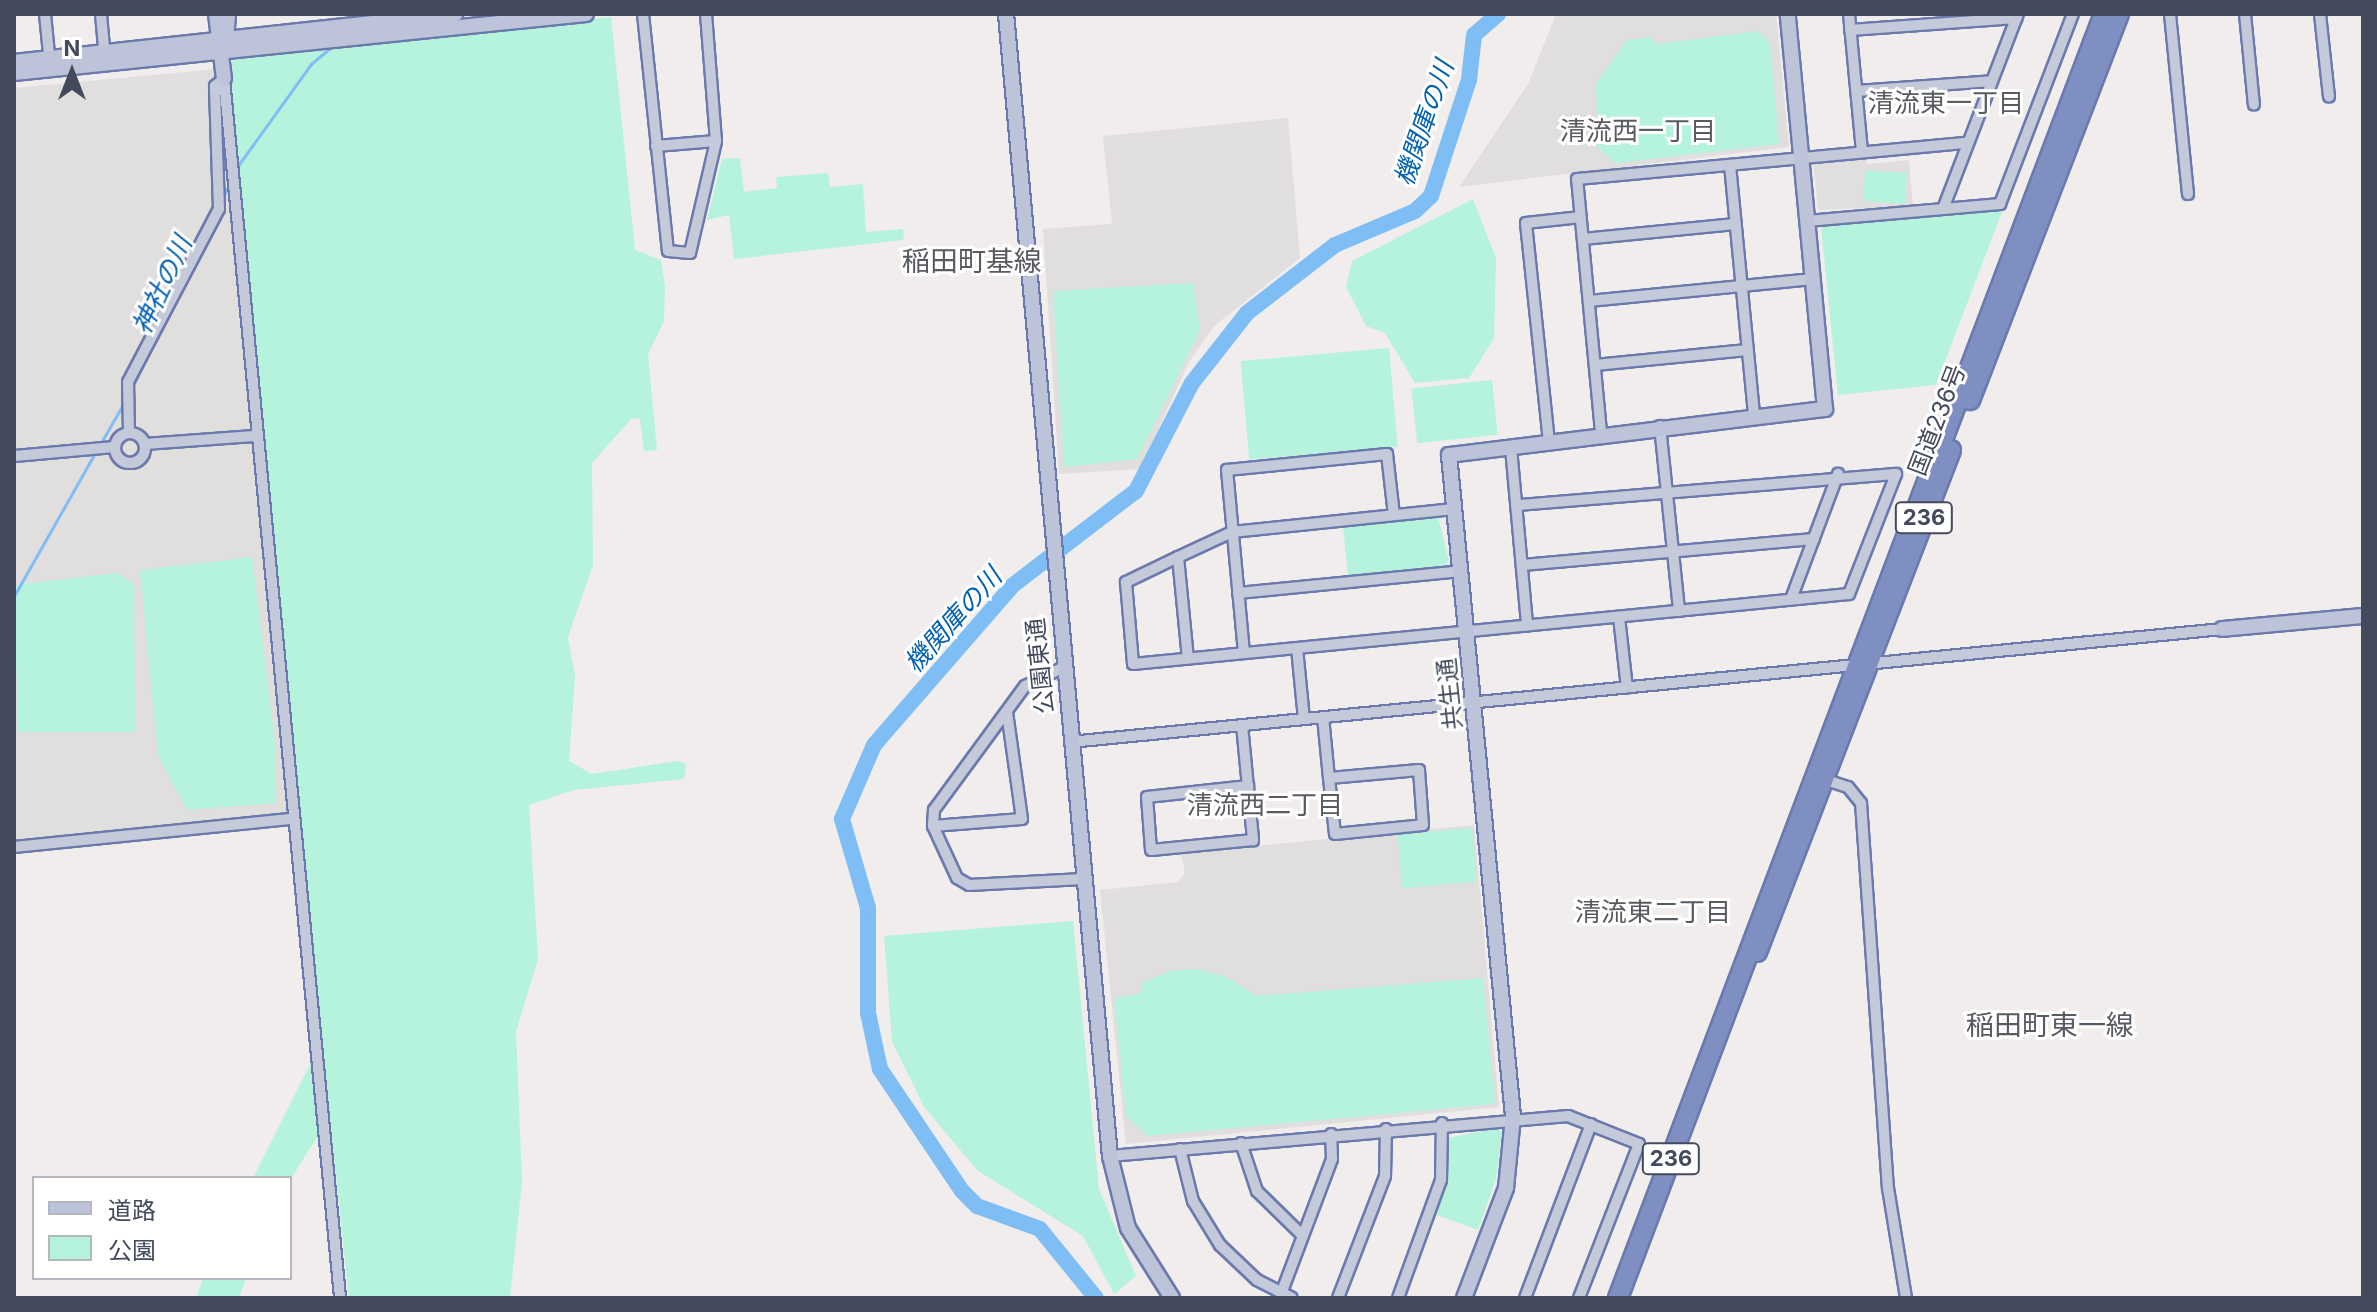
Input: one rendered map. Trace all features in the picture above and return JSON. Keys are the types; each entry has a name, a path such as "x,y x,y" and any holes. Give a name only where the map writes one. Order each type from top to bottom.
{"highway":[{"name":"国道236号","path":"1860,666 2104,14"},
{"name":"国道236号","path":"1618,1298 1860,666 2119,14"}],"street":[{"path":"45,14 50,64"},
{"path":"101,14 105,59"},
{"path":"216,14 224,46"},
{"path":"228,14 224,79 254,436 340,1298"},
{"path":"224,46 455,14"},
{"path":"14,62 50,64 586,14"},
{"path":"643,14 668,251 690,253 716,141 706,14"},
{"name":"公園東通","path":"1006,14 1051,549 1110,1156 1128,1228 1172,1298"},
{"path":"1589,301 1813,279 1788,14"},
{"path":"1849,14 1862,151"},
{"path":"1807,221 2000,204 2073,14"},
{"path":"2170,14 2188,194"},
{"path":"2245,14 2254,105"},
{"path":"2320,14 2329,97"},
{"path":"1850,30 2017,16 1943,209"},
{"path":"14,73 50,64"},
{"path":"14,456 115,447 129,433 128,382 219,209 215,86 224,79"},
{"path":"1857,91 1992,81"},
{"path":"656,146 716,141"},
{"path":"1601,432 1577,179 1967,143"},
{"path":"1730,165 1754,416"},
{"path":"1549,442 1526,223 1581,217"},
{"path":"1583,239 1735,224"},
{"name":"共生通","path":"1464,1298 1506,1188 1513,1116 1449,455 1601,432 1825,409 1813,279"},
{"path":"1595,365 1747,350"},
{"path":"1660,425 1679,611"},
{"path":"129,433 145,444 254,436"},
{"path":"115,447 131,463 145,444"},
{"path":"1511,448 1527,625"},
{"path":"1244,653 1227,470 1387,454 1394,515"},
{"path":"1791,599 1838,474"},
{"path":"1454,509 1232,532 1126,582 1133,664 1849,594 1896,474 1838,474 1516,505"},
{"path":"1522,565 1814,539"},
{"path":"1178,557 1188,659"},
{"path":"1238,593 1461,571"},
{"path":"1070,742 2363,616"},
{"path":"1619,617 1627,688"},
{"path":"1297,648 1304,719"},
{"path":"1062,668 1034,676 934,810 933,826 957,878 969,885 1083,879"},
{"path":"933,826 1022,819 1007,712"},
{"path":"1323,717 1329,778 1335,834 1423,825 1419,770 1329,778"},
{"path":"1242,725 1248,786 1253,840 1151,850 1147,797 1248,786"},
{"path":"1817,777 1848,787 1861,803 1888,1188 1906,1298"},
{"path":"14,847 290,819"},
{"path":"1110,1156 1550,1113 1591,1124 1639,1144 1579,1298"},
{"path":"1398,1298 1441,1180 1442,1123"},
{"path":"1525,1298 1591,1124"},
{"path":"1338,1298 1385,1176 1386,1129"},
{"path":"1180,1149 1207,1227 1235,1261 1286,1296 1303,1236 1332,1159 1331,1134"},
{"path":"1241,1143 1262,1199 1303,1236"}],"shaded area":[{"path":"1556,14 1776,14 1789,147 1459,187 1528,84"},
{"path":"228,68 295,814 14,842 14,88"},
{"path":"1288,118 1300,258 1214,326 1189,362 1140,469 1059,474 1043,229 1112,224 1103,136"},
{"path":"1866,157 1867,164 1909,160 1913,206 1818,210 1813,162"},
{"path":"1474,825 1499,1107 1126,1144 1100,890 1178,882 1185,873 1181,853"}],"green space":[{"path":"611,17 635,250 661,260 665,286 664,321 648,354 657,450 644,451 640,419 632,418 592,463 593,565 568,637 575,676 569,761 592,774 677,761 686,764 684,779 574,790 529,805 538,959 516,1032 522,1182 510,1298 349,1298 330,1117 292,1177 254,1176 319,1047 228,68 236,55"},
{"path":"1758,31 1770,43 1779,144 1616,163 1598,148 1596,83 1627,40 1650,37 1657,44"},
{"path":"740,158 744,192 777,188 776,177 828,173 830,187 863,184 866,232 903,229 904,240 734,259 729,215 707,220 722,159"},
{"path":"1865,170 1907,173 1905,204 1863,201"},
{"path":"1473,199 1496,258 1494,338 1469,378 1415,383 1385,333 1366,326 1346,287 1352,261"},
{"path":"2003,209 1936,385 1838,395 1821,227"},
{"path":"1193,283 1200,330 1137,459 1064,467 1053,291"},
{"path":"1389,348 1398,447 1249,460 1241,361"},
{"path":"1492,380 1498,435 1417,443 1411,388"},
{"path":"1438,517 1449,561 1443,567 1348,576 1343,526"},
{"path":"252,557 275,743 275,803 187,810 158,756 140,570"},
{"path":"117,573 134,584 135,732 18,732 14,585"},
{"path":"1472,828 1477,882 1402,888 1397,835"},
{"path":"1073,921 1099,1189 1136,1276 1114,1294 1083,1236 978,1171 924,1107 892,1041 884,936"},
{"path":"1196,969 1225,976 1257,996 1483,978 1495,1104 1147,1136 1126,1116 1114,998 1142,993 1141,983 1171,971"},
{"path":"1496,1128 1502,1132 1496,1179 1478,1230 1437,1215 1448,1138"},
{"path":"202,1280 245,1280 239,1298 196,1298"}],"waterway":[{"name":"機関庫の川","path":"1096,1298 1040,1229 977,1206 962,1191 880,1069 868,1013 868,908 842,819 874,745 1012,586 1136,491 1192,383 1247,313 1335,245 1415,211 1431,196 1469,80 1474,35 1498,14"},
{"name":"神社の川","path":"237,167 311,64 334,45"},
{"name":"神社の川","path":"222,199 231,181"},
{"name":"神社の川","path":"132,387 152,347"},
{"name":"神社の川","path":"99,446 125,401"},
{"name":"神社の川","path":"14,596 95,453"}],"district":[{"name":"清流東一丁目","path":"1946,103"},
{"name":"清流西一丁目","path":"1638,131"},
{"name":"稲田町基線","path":"972,261"},
{"name":"清流西二丁目","path":"1265,805"},
{"name":"清流東二丁目","path":"1653,912"},
{"name":"稲田町東一線","path":"2050,1025"}]}
